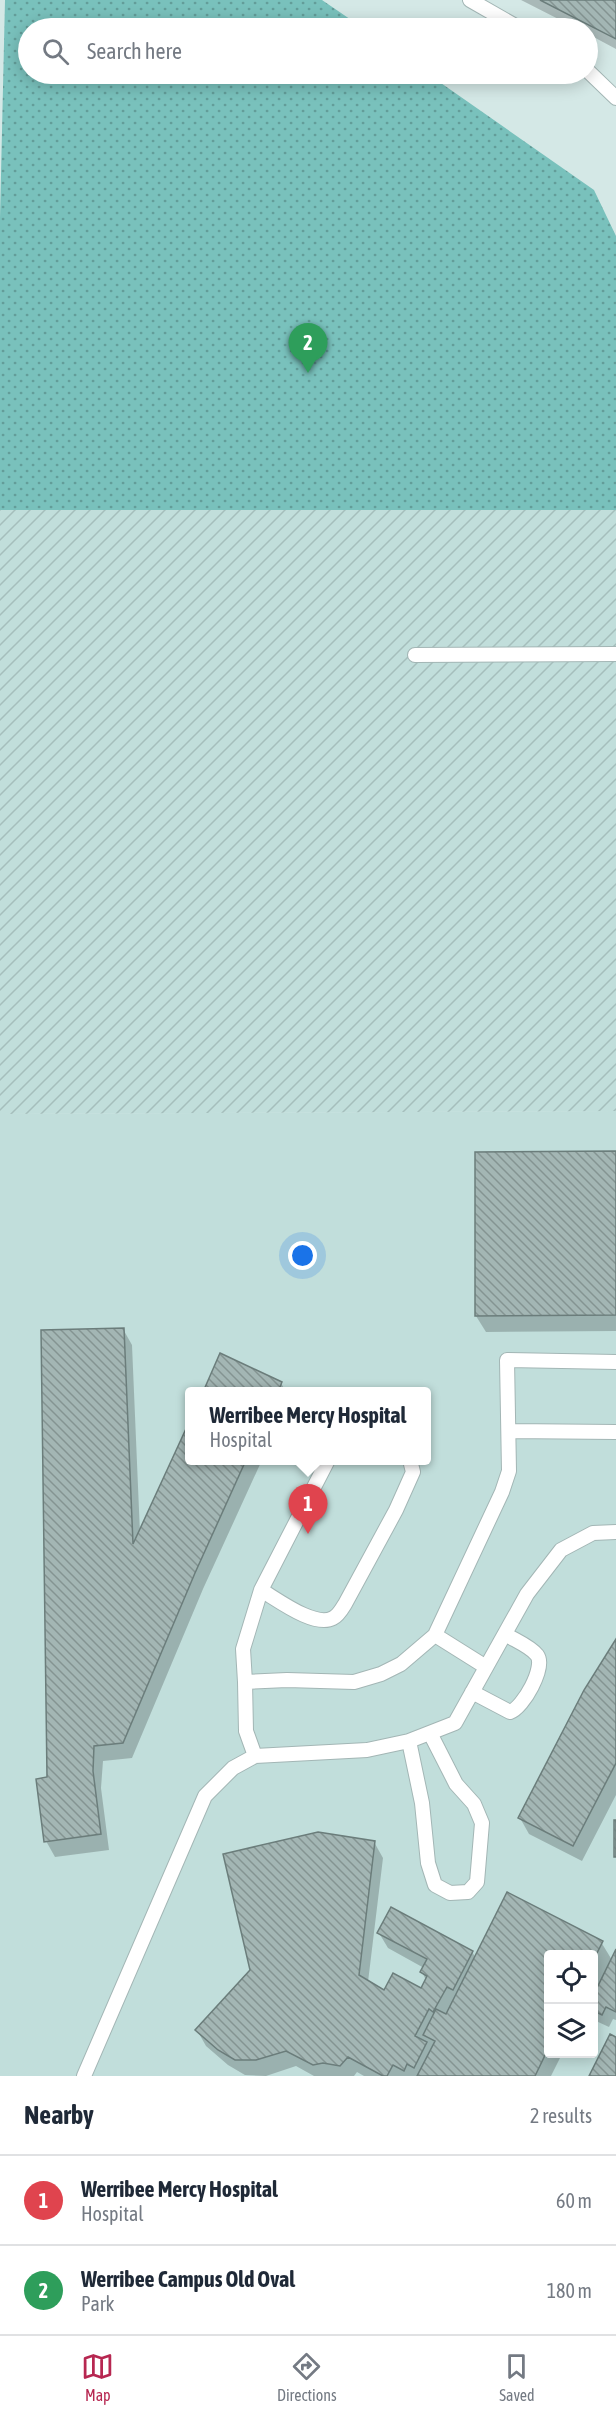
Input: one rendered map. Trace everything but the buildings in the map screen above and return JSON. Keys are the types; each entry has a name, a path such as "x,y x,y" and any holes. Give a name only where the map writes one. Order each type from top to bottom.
{"lane":[{"path":"470,0 502,18"},
{"path":"598,81 616,98"},
{"path":"415,655 616,654"},
{"path":"245,1682 287,1680 354,1682 381,1674 401,1664 435,1635 502,1492 509,1471 507,1360 616,1362"},
{"path":"509,1431 616,1432"},
{"path":"255,1756 246,1731 243,1649 261,1590 326,1465"},
{"path":"261,1590 302,1614 321,1622 335,1618 345,1604 396,1510 412,1472 411,1465"},
{"path":"84,2076 205,1796 233,1768 255,1756 367,1750 409,1741 455,1723 526,1594 561,1550 593,1533 616,1533"},
{"path":"472,1692 510,1712 516,1710 533,1684 540,1661 536,1654 505,1634"},
{"path":"435,1635 486,1667"},
{"path":"409,1741 422,1803 428,1863 435,1885 450,1893 468,1892 477,1882 482,1823 474,1804 456,1784 430,1733"}],"shaded area":[{"path":"5,0 322,0 348,18 18,18 18,84 442,84 594,190 616,236 616,510 0,510 0,218"},
{"path":"0,510 616,510 616,1111 0,1114"},
{"path":"616,1111 616,2076 0,2076 0,1114"}],"place":[{"name":"Werribee Campus Old Oval","path":"308,373"},
{"name":"Werribee Mercy Hospital","path":"308,1534"}]}
